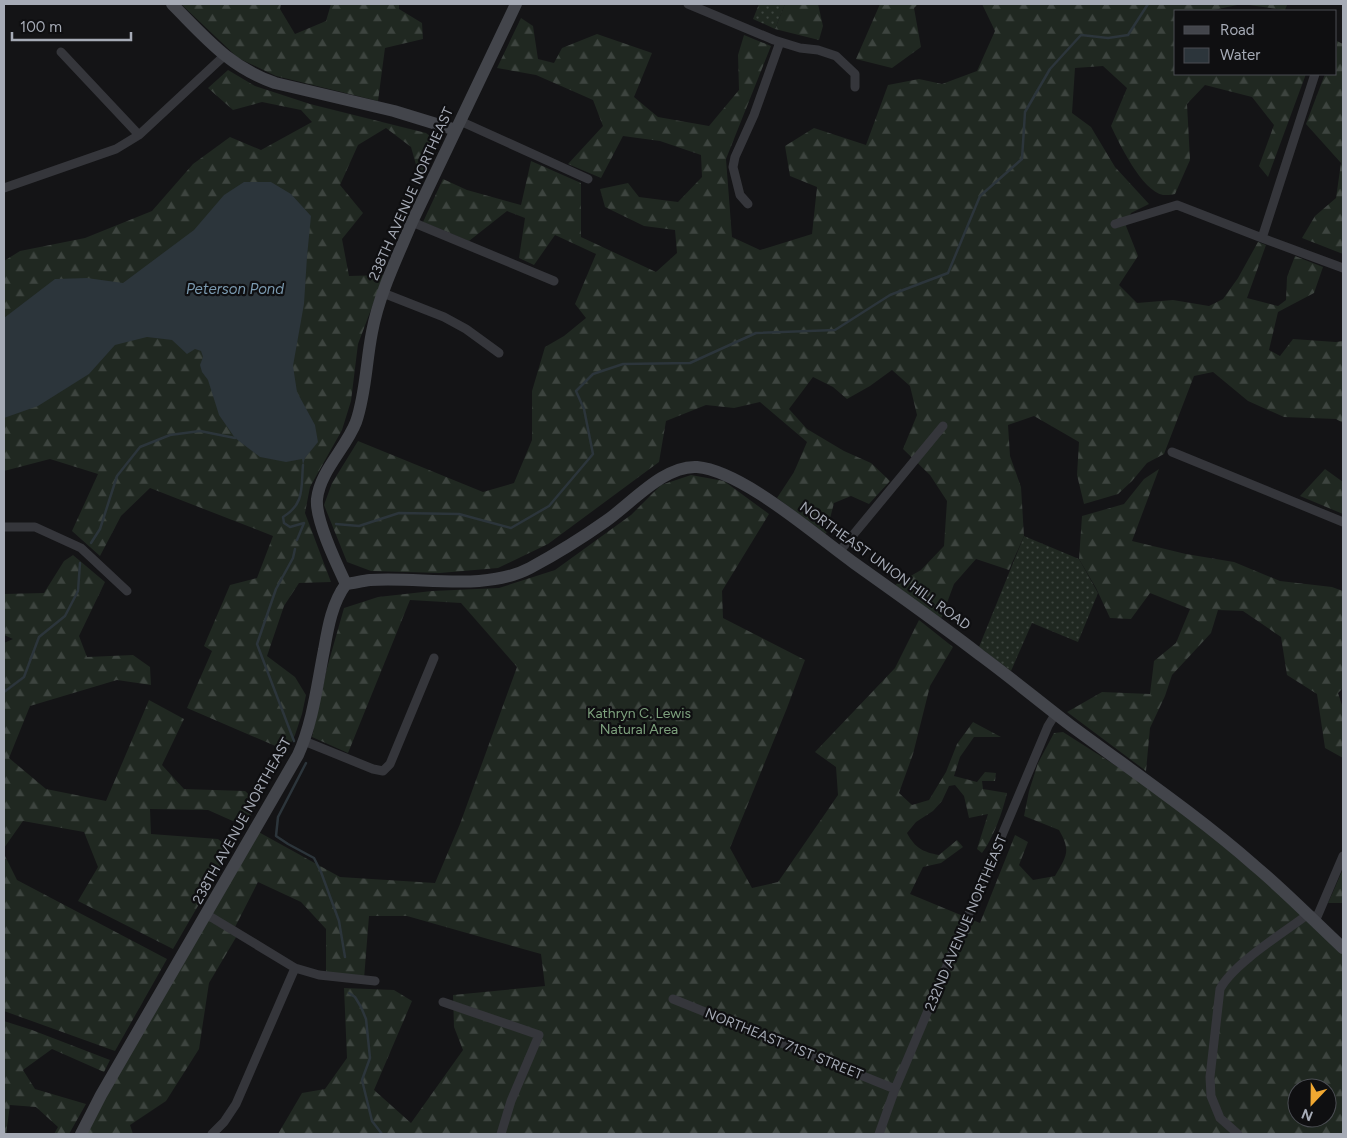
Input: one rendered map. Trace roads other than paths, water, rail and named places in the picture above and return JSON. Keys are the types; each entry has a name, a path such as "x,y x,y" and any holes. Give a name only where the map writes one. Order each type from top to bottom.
{"street":[{"path":"172,4 224,56 249,73 274,83 458,126 588,179"},
{"name":"238TH AVENUE NORTHEAST","path":"81,1134 100,1095 286,778 304,741 312,714 329,624 338,595 346,584 323,528 317,507 320,486 356,422 372,331 383,293 412,222 516,4"},
{"path":"688,4 780,42 836,56 854,74 855,87"},
{"path":"748,204 740,195 733,166 754,115 780,42"},
{"path":"61,52 139,135"},
{"path":"4,188 116,150 139,135 224,56"},
{"path":"1262,238 1315,75"},
{"path":"1115,224 1178,205 1343,268"},
{"path":"412,222 554,280"},
{"path":"383,293 444,317 466,329 499,352"},
{"path":"839,552 943,426"},
{"path":"1172,452 1343,522"},
{"name":"NORTHEAST UNION HILL ROAD","path":"346,584 370,580 487,580 511,576 528,570 606,522 662,478 673,472 690,468 713,470 745,486 794,518 1056,713 1255,866 1343,948"},
{"path":"4,528 35,527 81,548 127,591"},
{"path":"337,563 356,575 370,580"},
{"path":"304,741 373,769 383,771 390,764 434,658"},
{"name":"232ND AVENUE NORTHEAST","path":"880,1134 895,1089 1048,726 1056,713"},
{"path":"1238,1134 1220,1118 1211,1096 1210,1077 1220,989 1224,981 1238,967 1307,915 1317,917 1343,856"},
{"path":"206,914 295,968 319,976 376,981"},
{"path":"212,1134 224,1122 236,1104 295,968"},
{"name":"NORTHEAST 71ST STREET","path":"673,999 895,1089"},
{"path":"443,1002 538,1038 511,1101 502,1134"}],"water":[{"name":"Peterson Pond","path":"244,182 271,182 291,194 311,216 304,304 293,366 297,392 315,425 318,442 305,458 303,465 302,459 286,462 260,457 235,438 219,415 208,380 202,372 200,365 203,357 201,351 195,349 187,354 172,340 147,337 115,345 89,374 38,406 4,418 4,318 55,279 87,278 123,283 194,230 224,195"}],"waterway":[{"path":"336,524 359,526 399,513 459,514 511,528 549,506 593,454 584,409 576,391 593,374 623,364 690,363 756,333 835,330 890,295 948,273 980,196 1022,159 1025,112 1050,69 1081,35 1108,38 1128,35 1148,4"},
{"path":"91,543 100,529 117,476 140,447 170,435 200,431 235,438"},
{"path":"303,465 301,494 295,506 283,517 284,523 290,527 304,523"},
{"path":"297,540 304,523"},
{"path":"294,741 257,644 276,589 293,558 295,549"},
{"path":"4,692 24,677 39,637 65,616 78,591 80,563"},
{"path":"306,763 278,817 276,836 314,858 339,921 345,957"},
{"path":"349,993 355,997 366,1019 370,1058 362,1080 372,1121 382,1134"}],"park label":[{"name":"Kathryn C. Lewis Natural Area","path":"639,722"}]}
